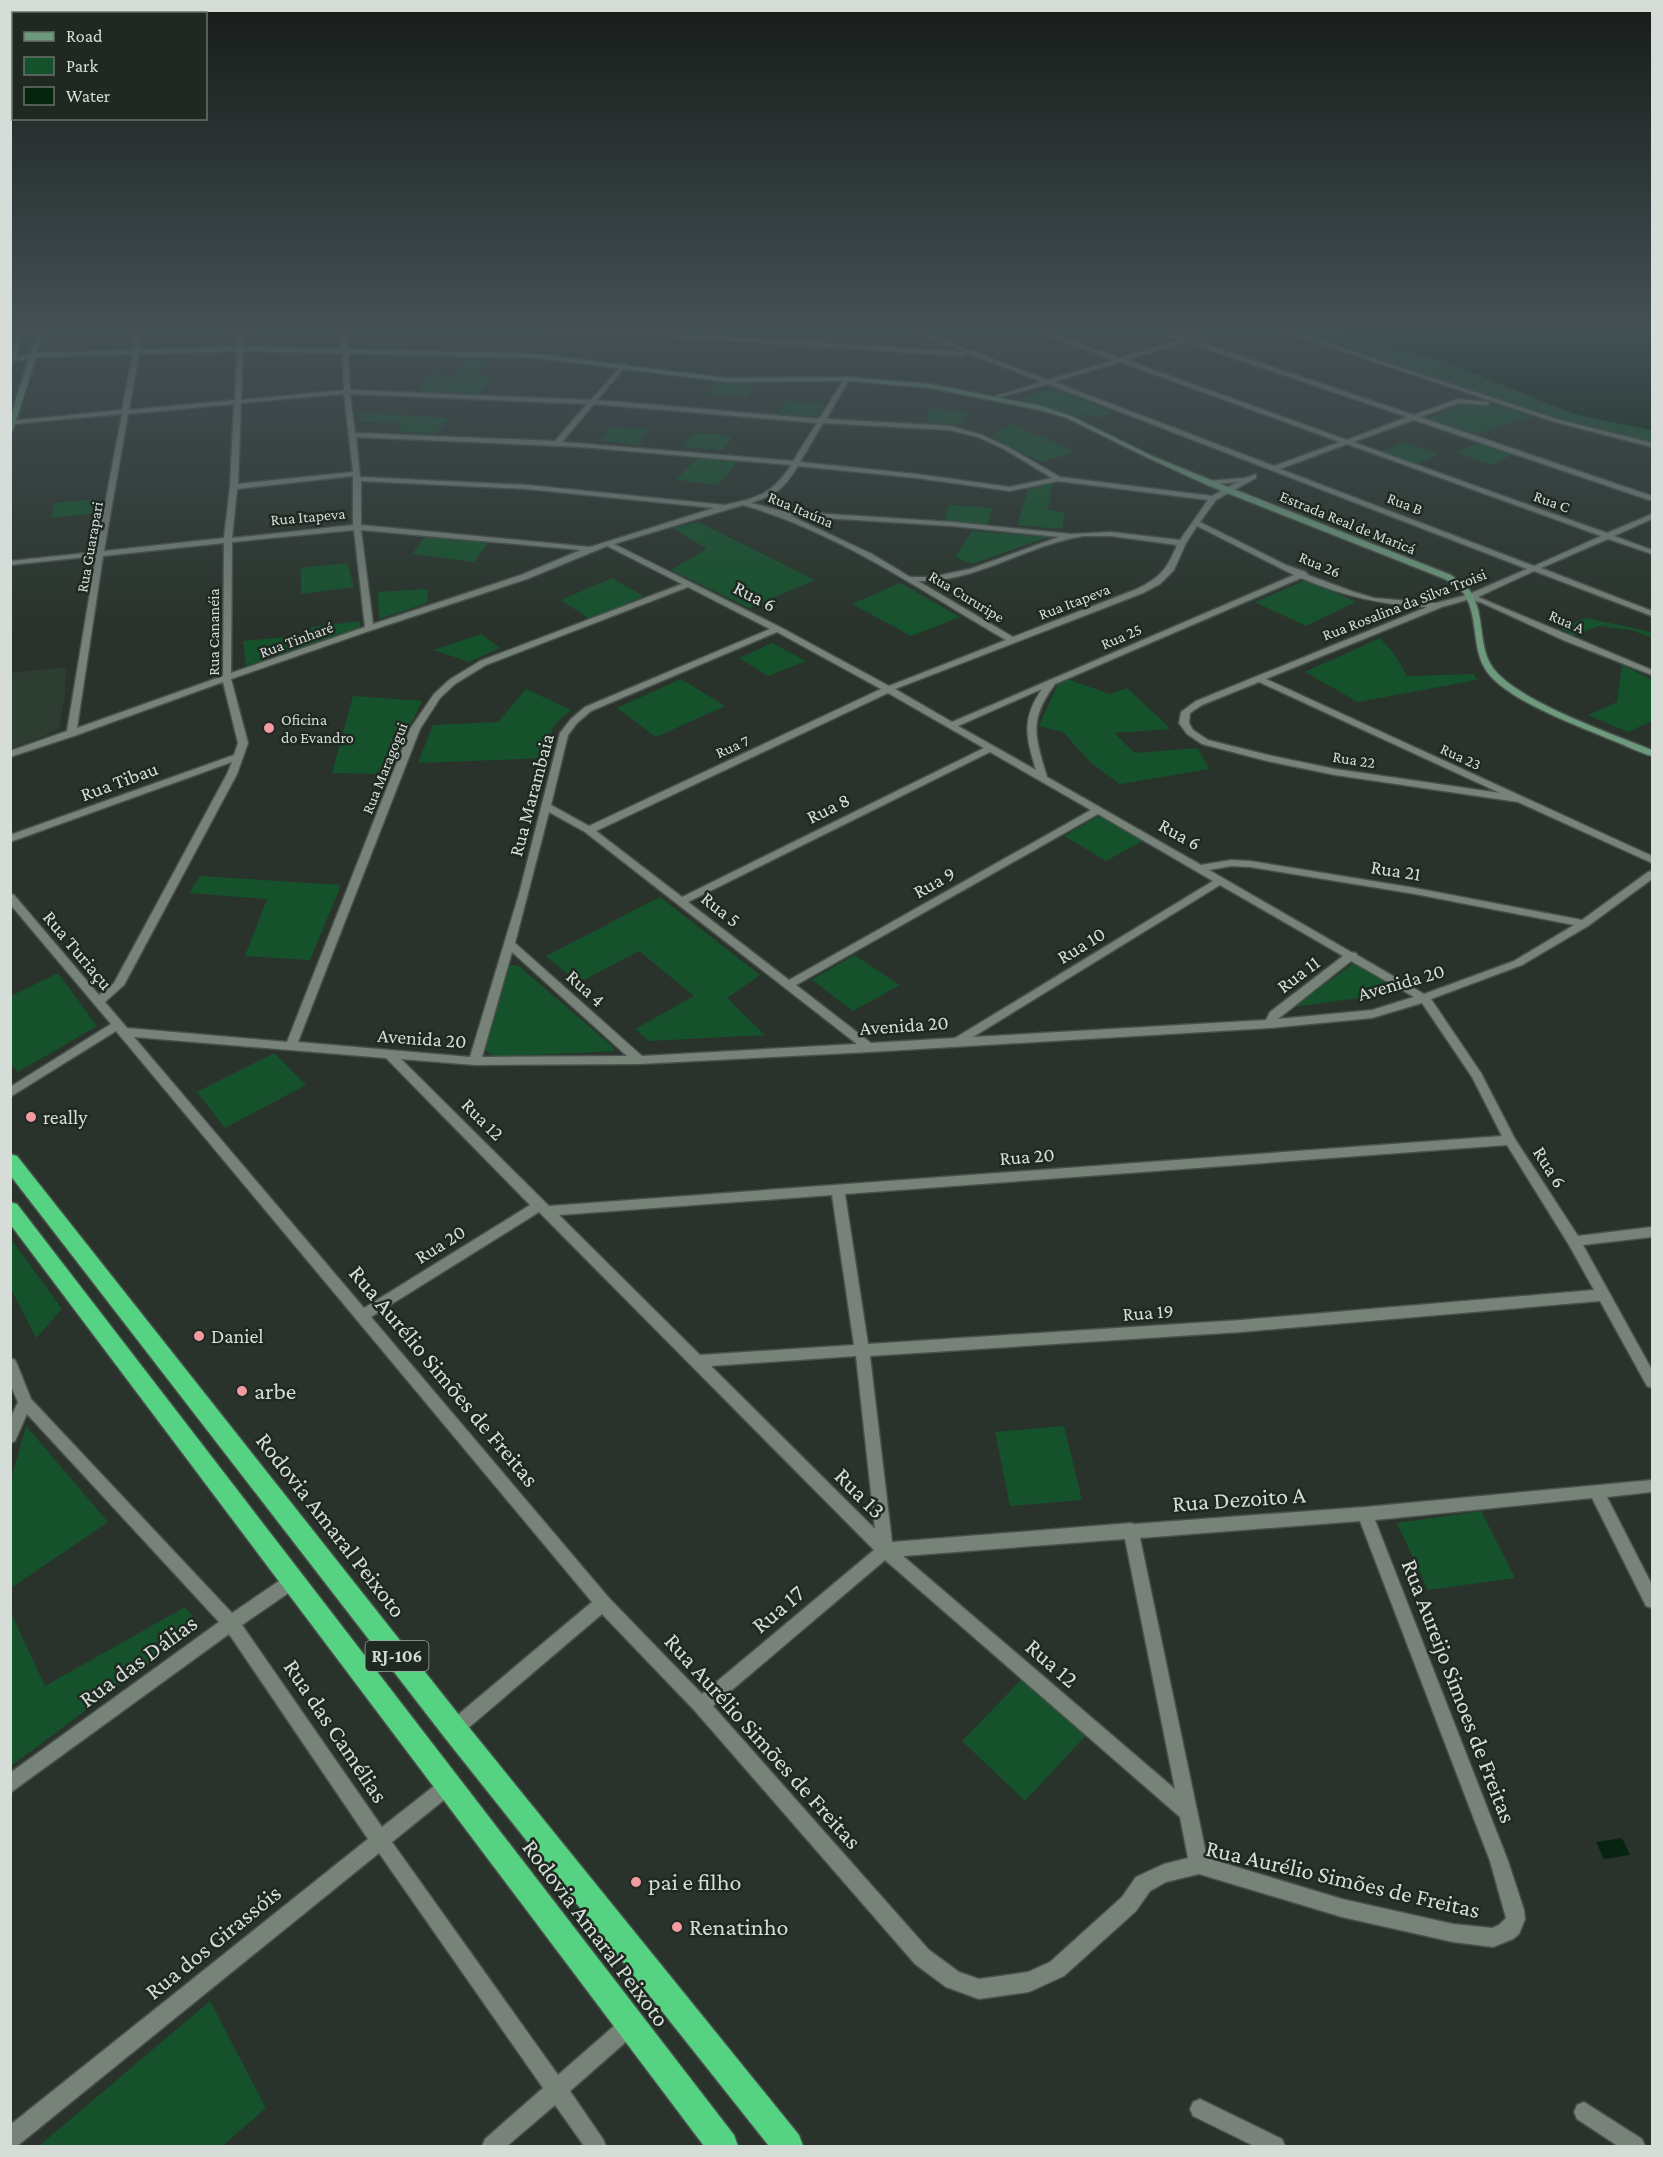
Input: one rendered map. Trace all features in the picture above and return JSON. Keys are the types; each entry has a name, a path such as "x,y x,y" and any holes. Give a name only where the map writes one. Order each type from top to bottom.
{"highway":[{"name":"Rodovia Amaral Peixoto","path":"10,1161 454,1729 788,2146"},
{"name":"Rodovia Amaral Peixoto","path":"10,1209 294,1580 629,2026 723,2146"}],"main road":[{"name":"Estrada Real de Maricá","path":"1097,431 1210,483 1448,577 1463,586 1470,597"},
{"path":"1470,597 1482,655 1490,670 1500,681 1552,710 1653,753"}],"street":[{"name":"Rua Guarapari","path":"71,734 122,431"},
{"name":"Rua Cananéia","path":"98,1002 118,985 232,774 243,743 227,679 228,539 234,487 237,431"},
{"path":"350,431 357,477 357,526 369,608 369,628"},
{"path":"558,442 568,431"},
{"path":"743,503 773,492 784,482 816,431"},
{"path":"960,431 980,436 1006,448 1058,479"},
{"name":"Rua B","path":"1176,431 1653,614"},
{"name":"Rua C","path":"1318,431 1653,552"},
{"path":"351,435 558,442 738,456 1010,489 1058,479 1213,498 1253,476 1380,431"},
{"path":"1455,431 1653,498"},
{"path":"1596,431 1653,445"},
{"path":"1210,483 1253,476"},
{"name":"Rua Itaúna","path":"234,487 357,477 527,487 725,507 743,503 776,511 869,556 907,578 928,580 957,575 1072,536 1108,535 1182,543"},
{"path":"773,492 776,511 1072,536"},
{"name":"Rua Itapeva","path":"888,689 1140,591 1157,582 1170,568 1182,543 1213,498"},
{"path":"608,544 725,507"},
{"name":"Rua Rosalina da Silva Troisi","path":"1190,732 1184,723 1186,712 1199,703 1439,605 1470,597 1653,516"},
{"name":"Rua 26","path":"1197,523 1303,574 1374,599 1439,605"},
{"name":"Rua Itapeva","path":"10,563 357,526 590,549 608,544"},
{"name":"Rua 6","path":"608,544 777,628 888,689 1425,999 1477,1076 1510,1140 1574,1241 1653,1382"},
{"name":"Rua Tinharé","path":"10,754 369,628 524,577 590,549"},
{"name":"Rua 25","path":"952,726 1303,574"},
{"name":"Rua Cururipe","path":"907,578 1012,640"},
{"name":"Rua Maragogui","path":"291,1046 415,729 437,696 452,682 483,663 689,584"},
{"name":"Rua A","path":"1470,597 1653,673"},
{"name":"Rua Marambaia","path":"475,1061 509,943 563,735 588,709 777,628"},
{"name":"Rua 23","path":"1258,678 1653,861"},
{"path":"1043,778 1030,723 1033,709 1053,681"},
{"name":"Rua 7","path":"588,830 888,689"},
{"name":"Rua 22","path":"1190,732 1204,742 1335,772 1519,799"},
{"name":"Rua 8","path":"681,901 991,748"},
{"name":"Rua Tibau","path":"10,839 239,756"},
{"name":"Rua 5","path":"545,806 588,830 870,1048"},
{"name":"Rua 9","path":"788,985 1098,810"},
{"name":"Rua 21","path":"1201,868 1231,863 1250,864 1415,891 1584,924"},
{"name":"Avenida 20","path":"121,1028 391,1056 475,1061 639,1060 1270,1024 1372,1014 1425,999 1518,963 1584,924 1653,874"},
{"name":"Rua 10","path":"958,1041 1222,880"},
{"name":"Rua Turiaçu","path":"10,897 121,1028"},
{"name":"Rua 4","path":"509,943 639,1060"},
{"name":"Rua 11","path":"1270,1024 1274,1015 1352,955"},
{"path":"10,1093 121,1028"},
{"name":"Rua Aurélio Simões de Freitas","path":"121,1028 603,1603 701,1705 922,1957 953,1980 979,1989 1029,1982 1058,1969 1129,1904 1143,1884 1164,1873 1199,1865 1342,1908 1485,1938 1500,1936 1512,1927 1515,1910 1508,1885"},
{"name":"Rua 12","path":"391,1056 543,1208"},
{"name":"Rua 20","path":"362,1316 543,1208 1510,1140"},
{"name":"Rua 13","path":"838,1189 862,1350 885,1550"},
{"name":"Rua 13","path":"543,1208 885,1550"},
{"path":"1574,1241 1653,1232"},
{"name":"Rua 19","path":"695,1362 1241,1326 1603,1295"},
{"name":"Rua das Camélias","path":"10,1364 26,1402 231,1623 380,1840 596,2146"},
{"path":"10,1437 26,1402"},
{"name":"Rua Dezoito A","path":"885,1550 1365,1514 1653,1486"},
{"path":"1597,1492 1653,1601"},
{"name":"Rua Aureijo Simoes de Freitas","path":"1365,1514 1508,1885"},
{"path":"1131,1530 1199,1865"},
{"name":"Rua 12","path":"885,1550 1188,1812"},
{"name":"Rua 17","path":"701,1705 885,1550"},
{"name":"Rua das Dálias","path":"10,1784 231,1623 294,1580"},
{"path":"454,1729 603,1603"},
{"name":"Rua dos Girassóis","path":"10,2139 448,1785"},
{"path":"492,2146 558,2091 629,2026"},
{"path":"1200,2109 1275,2146"},
{"path":"1584,2112 1635,2146"}],"shaded area":[{"path":"66,667 65,694 59,728 11,749 11,673"}],"green space":[{"path":"398,431 439,431 436,434"},
{"path":"608,431 649,431 639,445 600,441"},
{"path":"1000,431 1027,431 1076,452 1041,462 991,436"},
{"path":"1467,431 1488,431 1478,434"},
{"path":"1604,431 1652,431 1652,443"},
{"path":"693,433 732,436 723,450 683,447"},
{"path":"1403,442 1438,454 1417,464 1382,452"},
{"path":"1476,443 1512,455 1492,465 1456,453"},
{"path":"698,457 738,461 718,485 676,480"},
{"path":"1053,482 1048,510 1065,512 1062,529 1017,525 1028,490"},
{"path":"98,499 96,513 51,518 54,503"},
{"path":"949,505 992,508 988,525 944,522"},
{"path":"698,522 815,580 749,608 671,570 707,549 673,528"},
{"path":"972,531 1048,537 972,564 955,557"},
{"path":"427,534 490,541 474,562 412,554"},
{"path":"347,563 354,587 301,594 301,568"},
{"path":"612,578 643,596 591,620 561,600"},
{"path":"1306,580 1356,602 1306,626 1255,602"},
{"path":"900,583 960,617 911,636 852,604"},
{"path":"428,589 427,603 379,619 378,592"},
{"path":"1586,618 1652,632 1652,638 1631,630 1599,626 1573,636 1561,628"},
{"path":"360,621 360,628 246,666 243,641 307,635 312,627"},
{"path":"481,634 500,648 469,662 434,650"},
{"path":"1380,638 1395,655 1407,676 1474,674 1477,680 1358,702 1305,672"},
{"path":"772,643 806,661 768,676 739,658"},
{"path":"1622,665 1652,680 1652,721 1628,732 1588,715 1617,702"},
{"path":"1061,677 1110,694 1127,688 1171,729 1114,733 1135,753 1198,748 1209,769 1120,784 1091,763 1063,732 1039,726"},
{"path":"681,679 725,706 656,737 617,708"},
{"path":"526,689 571,710 553,726 545,758 418,763 433,725 498,722"},
{"path":"353,696 422,701 387,774 332,773"},
{"path":"1098,816 1144,840 1106,861 1064,836"},
{"path":"200,876 341,885 310,960 245,956 267,899 189,893"},
{"path":"660,897 760,975 727,998 765,1035 649,1041 635,1029 694,996 639,951 578,983 546,956"},
{"path":"854,955 900,985 853,1011 812,980"},
{"path":"1354,963 1400,992 1294,1007"},
{"path":"507,966 520,967 613,1047 614,1051 495,1057 483,1048"},
{"path":"58,973 97,1026 18,1072 11,1064 11,996"},
{"path":"274,1053 306,1085 225,1128 197,1092"},
{"path":"11,1239 62,1309 36,1338 11,1289"},
{"path":"26,1426 108,1522 11,1588 11,1479"},
{"path":"1064,1426 1082,1500 1010,1506 995,1432"},
{"path":"1481,1511 1515,1578 1428,1590 1397,1523"},
{"path":"185,1607 200,1625 11,1766 11,1613 45,1686"},
{"path":"1027,1674 1090,1731 1025,1801 962,1741"},
{"path":"210,2001 266,2108 222,2146 39,2146"}],"water":[{"path":"1622,1838 1630,1855 1604,1859 1596,1842"}],"place":[{"name":"Oficina do Evandro","path":"269,728"},
{"name":"really","path":"31,1117"},
{"name":"Daniel","path":"199,1336"},
{"name":"arbe","path":"242,1391"},
{"name":"pai e filho","path":"636,1882"},
{"name":"Renatinho","path":"677,1927"}]}
